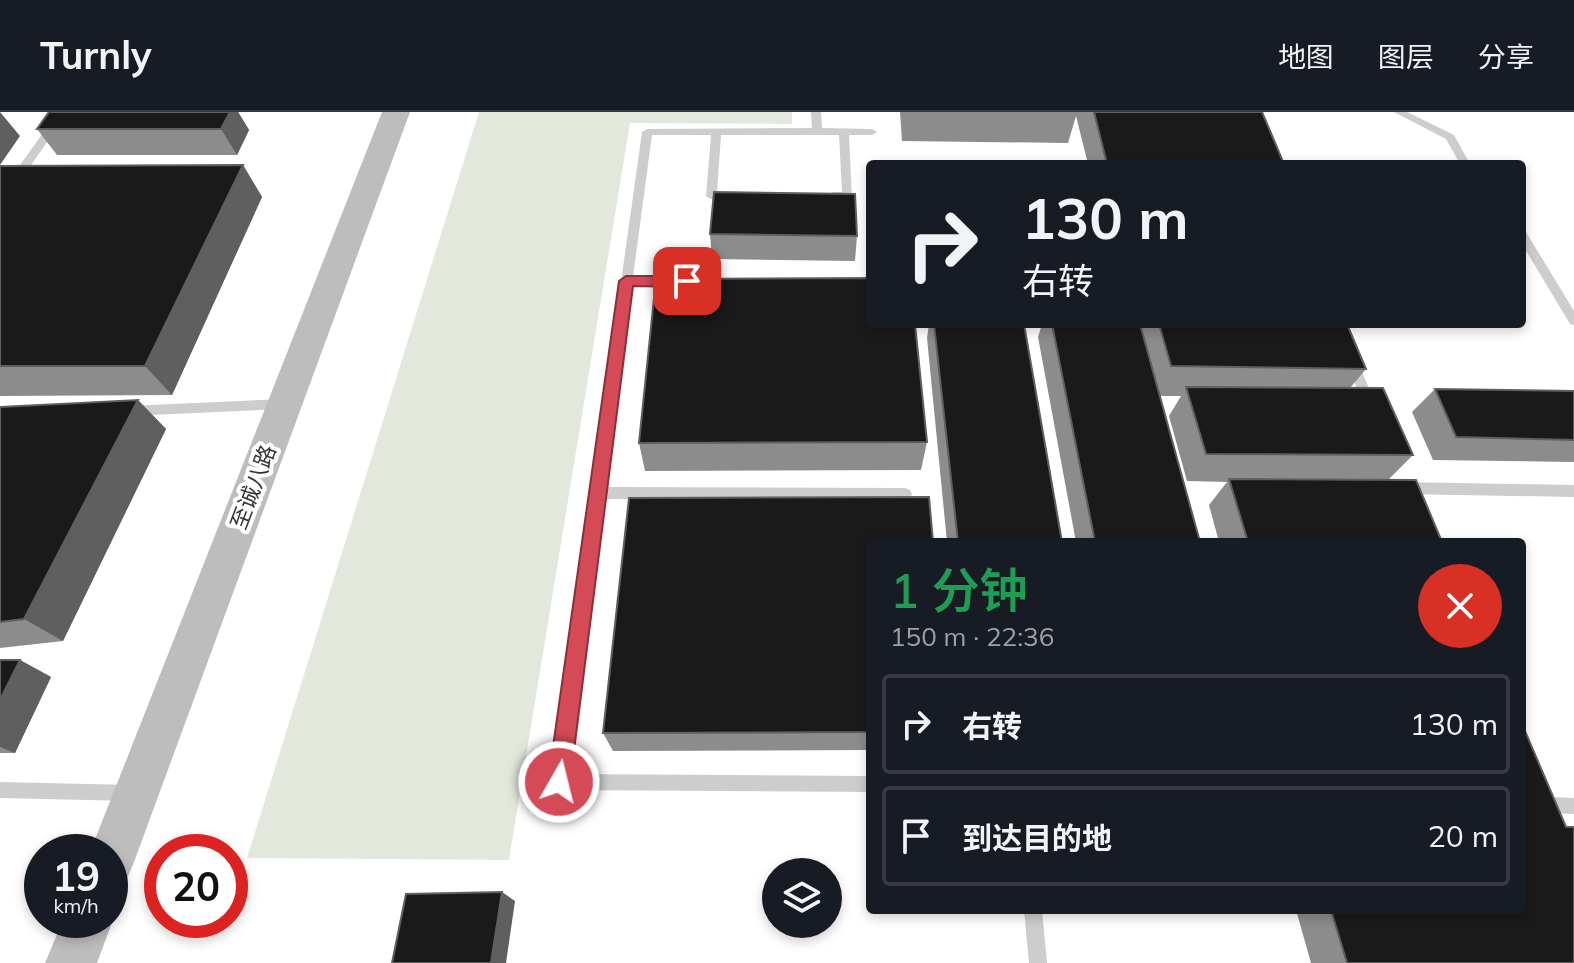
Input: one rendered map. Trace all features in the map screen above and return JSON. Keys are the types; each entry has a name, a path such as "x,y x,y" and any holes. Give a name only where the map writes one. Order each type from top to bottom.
{"main road":[{"name":"至诚八路","path":"121,834 396,112"},
{"path":"71,963 81,938"}],"lane":[{"path":"0,201 63,112"},
{"path":"816,112 817,131"},
{"path":"1399,112 1450,137 1463,160"},
{"path":"866,784 559,782 647,132 872,132"},
{"path":"716,132 711,196 742,196"},
{"path":"818,196 848,196 844,132"},
{"path":"1526,242 1574,321"},
{"path":"626,281 687,281"},
{"path":"1348,351 1375,420"},
{"path":"111,412 284,404"},
{"path":"1403,488 1574,491"},
{"path":"598,493 905,494"},
{"path":"0,790 136,793"},
{"path":"1526,796 1529,804 1574,806"},
{"path":"1033,914 1038,963"}],"shaded area":[{"path":"479,112 792,112 792,124 630,123 509,860 248,858"}],"building":[{"path":"49,112 230,112 221,129 37,129"},
{"path":"1094,112 1262,112 1282,160 1106,160"},
{"path":"243,165 145,366 0,366 0,166"},
{"path":"714,192 855,194 857,236 710,234"},
{"path":"866,278 866,328 915,328 927,442 639,443 656,279"},
{"path":"934,328 1025,328 1061,538 958,538"},
{"path":"1053,328 1141,328 1199,538 1094,538"},
{"path":"1160,328 1349,328 1366,369 1171,366"},
{"path":"1186,387 1383,388 1413,455 1206,454"},
{"path":"1435,389 1574,391 1574,440 1456,437"},
{"path":"138,400 24,619 0,622 0,407"},
{"path":"1229,479 1416,480 1440,538 1247,538"},
{"path":"929,497 933,538 866,538 866,732 603,733 629,498"},
{"path":"0,660 20,660 0,700"},
{"path":"1526,733 1566,827 1574,827 1574,963 1347,963 1332,914 1526,914"},
{"path":"502,892 491,963 392,963 406,894"}],"route":[{"path":"559,782 626,281 687,281"}]}
